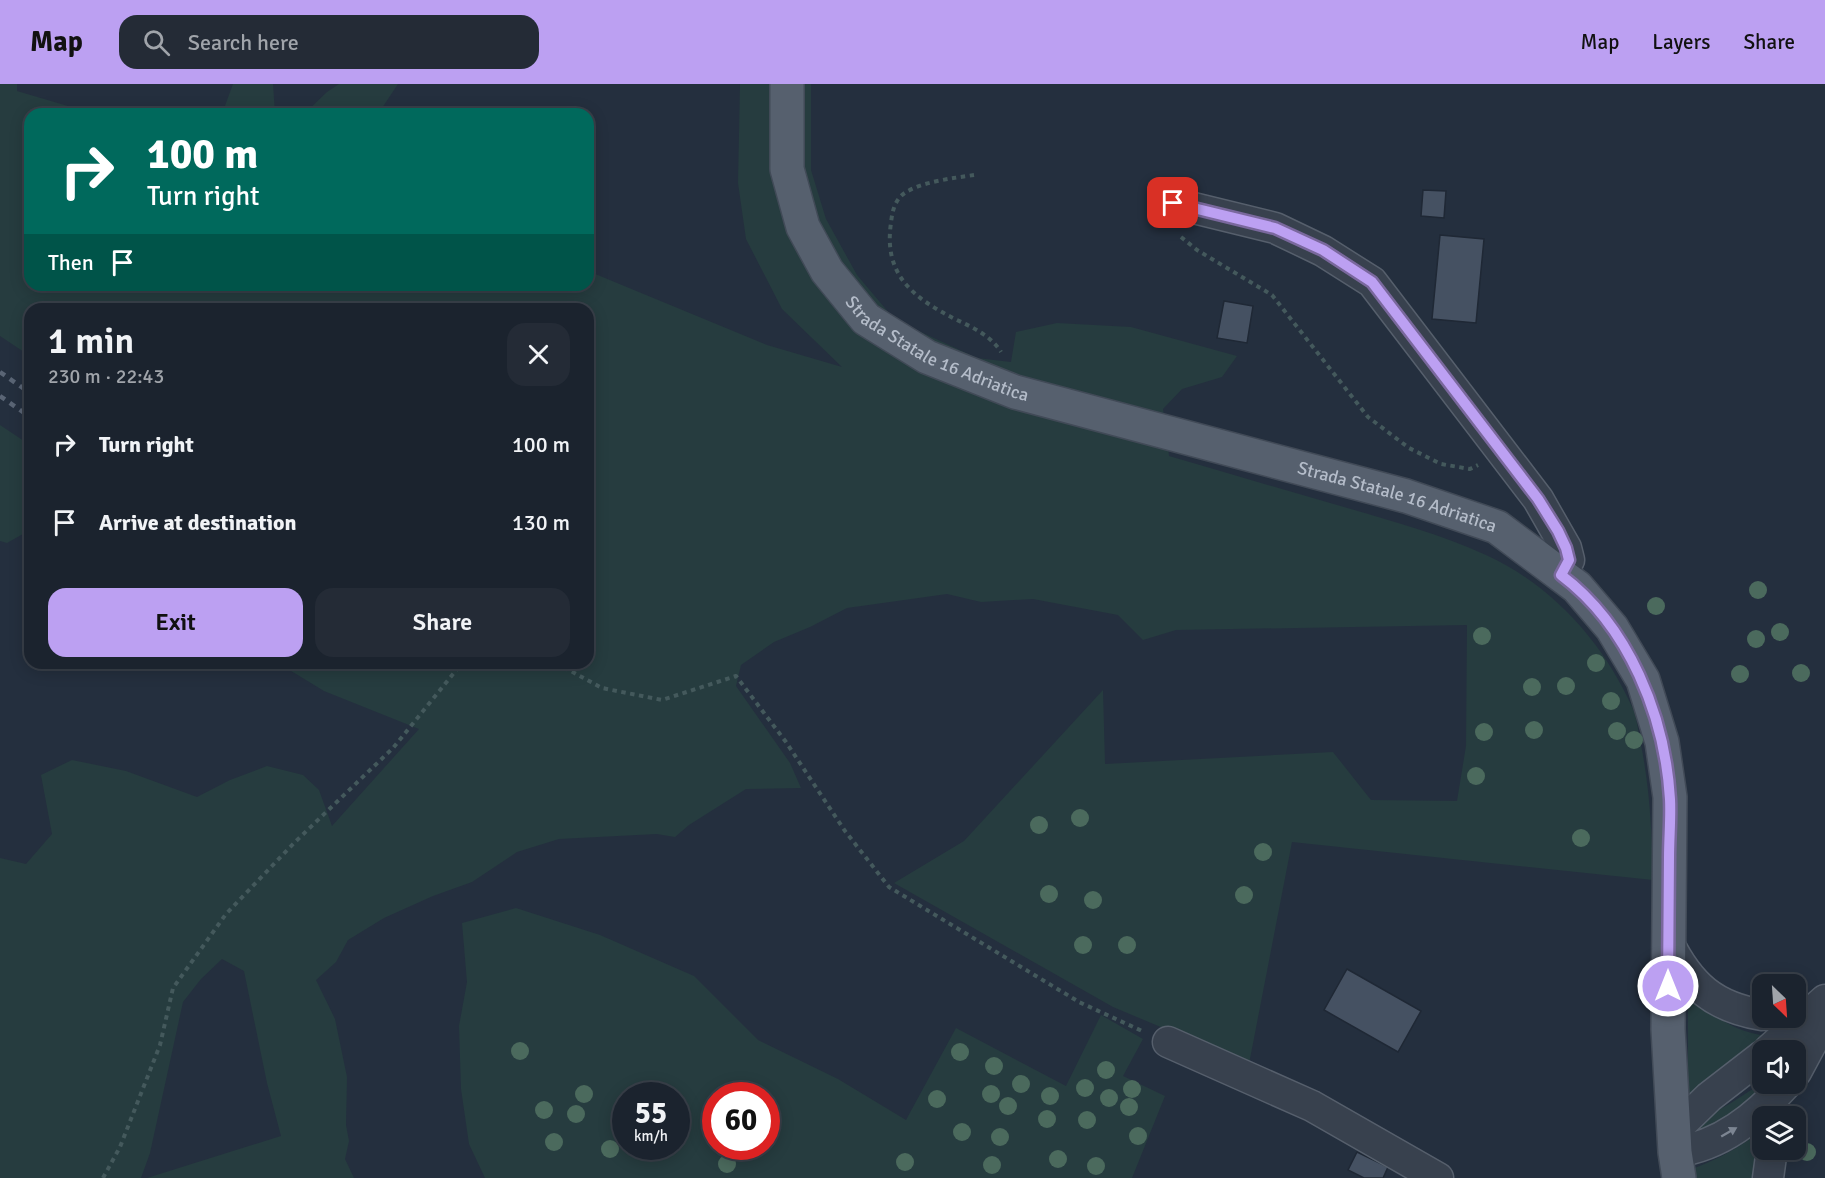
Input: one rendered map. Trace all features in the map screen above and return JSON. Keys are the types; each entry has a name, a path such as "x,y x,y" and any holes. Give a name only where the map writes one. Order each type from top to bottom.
{"main road":[{"name":"Strada Statale 16 Adriatica","path":"787,84 787,169 803,226 827,271 866,319 927,357 1015,392 1406,495 1497,527 1577,587 1612,628 1643,680 1662,742 1670,798 1668,1029 1676,1154"}],"street":[{"path":"1173,203 1275,228 1323,250 1372,282 1538,499 1566,548 1569,560 1561,575"},
{"path":"1668,942 1680,966 1696,986 1717,1001 1752,1013"},
{"path":"1780,1040 1816,1009"},
{"path":"1806,1040 1816,1009"},
{"path":"1168,1042 1312,1106 1438,1178"},
{"path":"1676,1154 1709,1097 1752,1064"},
{"path":"1676,1154 1709,1143 1741,1125 1776,1094"},
{"path":"1768,1178 1770,1160"}],"path":[{"path":"974,175 939,181 910,190 901,196 893,209 890,230 891,250 895,269 906,287 926,303 992,340 1001,351 999,386"},
{"path":"1173,203 1165,224 1197,250 1272,295 1361,409 1409,448 1441,464 1470,469 1501,451"},
{"path":"103,1178 120,1147 160,1046 174,988 180,979 226,914 295,842 393,748 457,669"},
{"path":"567,669 602,688 663,700 736,676 786,742 845,831 889,887 1079,1002 1168,1042"}],"green space":[{"path":"0,84 17,84 17,91 75,108 24,108 24,291 594,291 594,273 767,345 842,367 782,309 746,239 738,183 740,84 811,84 811,170 826,219 857,275 895,320 977,358 1011,362 1016,332 1057,323 1131,327 1237,356 1222,377 1182,389 1163,409 1169,456 1398,523 1451,541 1486,555 1510,568 1533,582 1554,600 1573,618 1607,661 1634,713 1648,793 1653,880 1292,842 1249,1064 1113,1007 894,883 964,841 1103,690 1105,764 1333,752 1371,800 1457,801 1466,746 1467,625 1176,630 1143,640 1118,615 1033,599 981,602 947,594 847,608 774,642 741,665 736,686 790,763 801,788 746,789 689,825 675,837 657,834 559,839 517,852 472,882 433,896 384,918 348,940 336,962 316,980 335,1019 347,1077 346,1125 349,1141 345,1159 354,1178 147,1178 281,1136 267,1083 244,971 222,959 201,979 183,1002 150,1153 141,1178 0,1178 0,858 26,864 52,834 41,775 72,760 126,771 197,797 230,780 267,766 303,775 319,790 332,826 419,729 324,691 288,669 594,669 594,303 24,303 24,352 0,336"},
{"path":"233,84 273,84 275,108 224,108"},
{"path":"339,84 398,84 382,108 310,108"},
{"path":"0,425 24,441 24,533 7,543 0,541"},
{"path":"516,908 600,935 694,976 758,1040 838,1079 906,1120 956,1028 1066,1086 1101,1015 1143,1039 1123,1076 1165,1096 1132,1178 485,1178 469,1144 461,1089 459,1026 467,982 462,923"},
{"path":"1688,993 1733,1026 1767,1036 1762,1040 1752,1040 1752,1049 1688,1104"},
{"path":"1752,1089 1752,1094 1762,1094 1726,1128 1703,1132 1693,1124"},
{"path":"1752,1137 1752,1160 1762,1160 1762,1178 1690,1178 1689,1170"}],"building":[{"path":"1423,190 1446,191 1444,218 1421,216"},
{"path":"1440,235 1484,239 1476,323 1432,319"},
{"path":"1224,301 1253,306 1247,343 1217,338"},
{"path":"1347,969 1421,1011 1398,1052 1324,1010"},
{"path":"1357,1152 1388,1167 1383,1178 1364,1178 1348,1170"}],"railway":[{"path":"0,372 24,389"},
{"path":"0,396 24,413"}],"route":[{"path":"1173,203 1275,228 1323,250 1372,282 1538,499 1566,548 1569,560 1561,575 1577,587 1612,628 1643,680 1662,742 1670,798 1668,986"}]}
